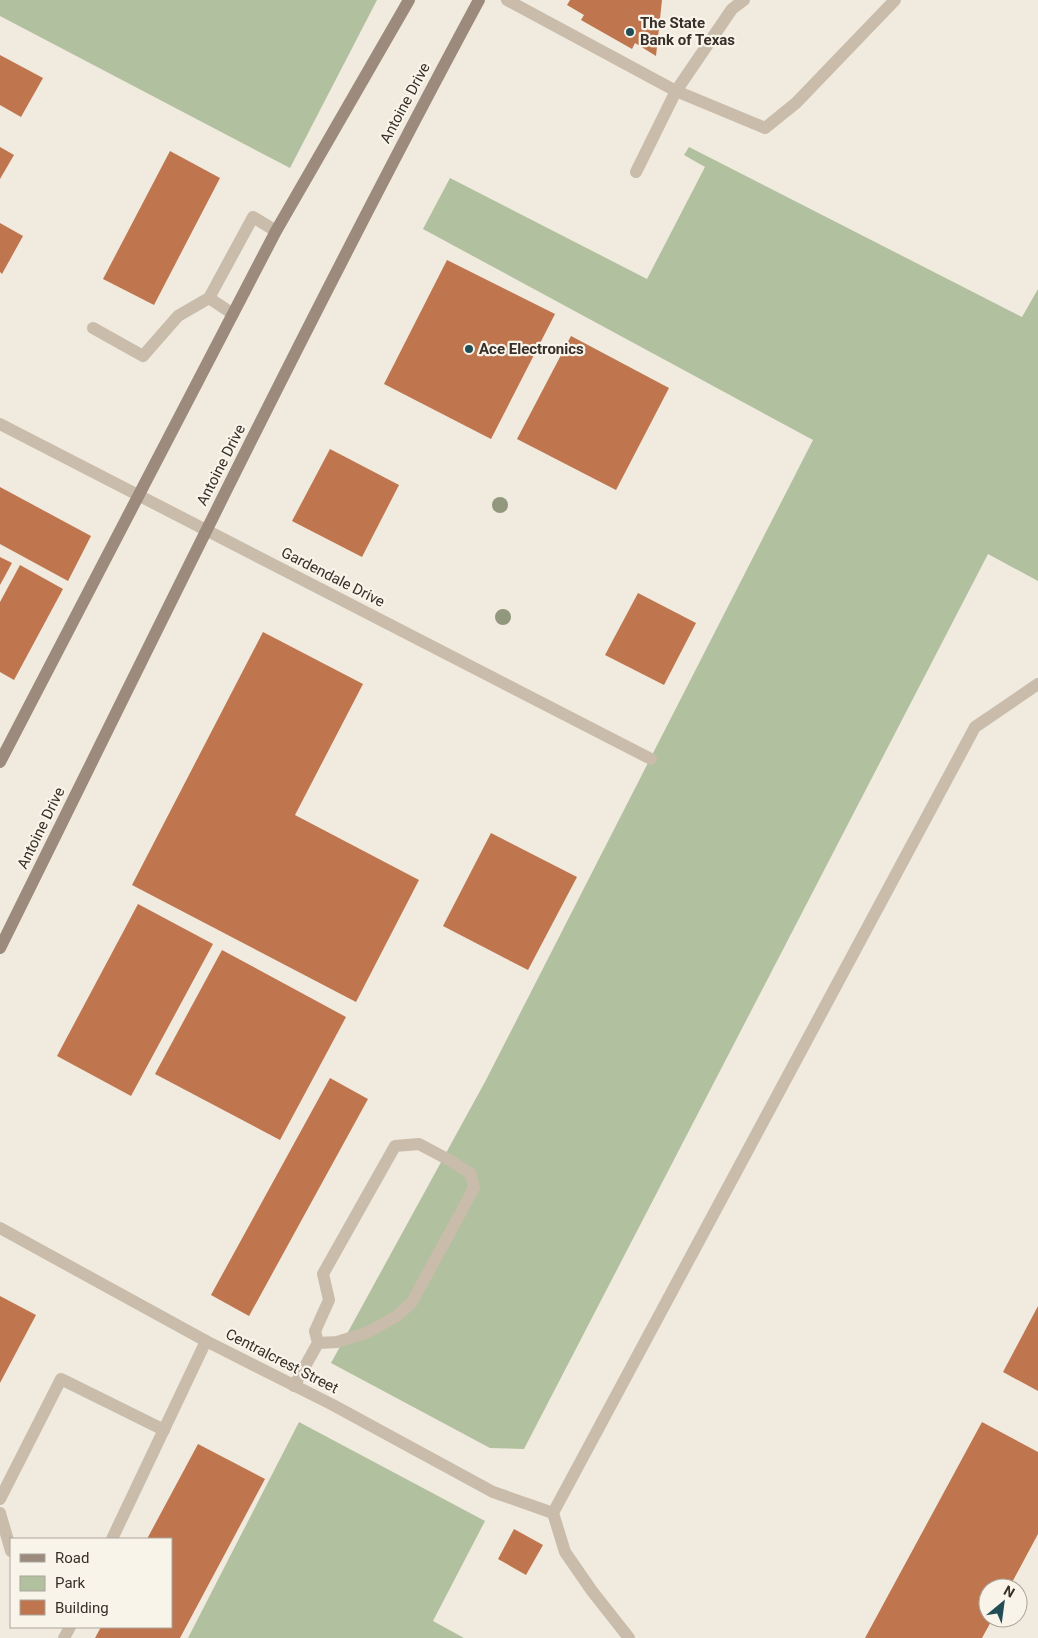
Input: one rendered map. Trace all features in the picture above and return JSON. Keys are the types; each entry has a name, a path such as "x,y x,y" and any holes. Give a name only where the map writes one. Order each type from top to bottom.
{"main road":[{"path":"0,762 276,231 409,0"},
{"name":"Antoine Drive","path":"0,948 397,152 479,0"}],"street":[{"path":"507,0 676,91 765,128 796,103 895,0"},
{"path":"636,172 676,91 732,9 744,0"},
{"path":"92,328 143,356 178,316 209,298 253,217 276,231"},
{"path":"209,298 233,314"},
{"name":"Gardendale Drive","path":"0,424 651,759"},
{"path":"629,1638 592,1591 565,1552 553,1513 975,727 1038,684"},
{"path":"294,1386 318,1343 315,1331 329,1300 323,1274 395,1146 419,1144 451,1161 470,1174 474,1188 412,1302 397,1316 366,1333 337,1342 318,1343"},
{"name":"Centralcrest Street","path":"0,1228 206,1341 493,1492 553,1513"},
{"path":"112,1538 206,1341"},
{"path":"0,1499 61,1379 164,1430"},
{"path":"0,1513 10,1548"}],"green space":[{"path":"0,0 377,0 290,168 0,16"},
{"path":"689,147 1022,317 1038,289 1038,581 988,554 524,1449 490,1448 331,1363 486,1080 813,440 423,229 450,178 647,279 705,167 684,155"},
{"path":"299,1422 485,1521 433,1621 464,1638 188,1638"}],"building":[{"name":"The State Bank of Texas","path":"570,0 662,0 656,56 635,43 632,49 581,20 584,15 567,5"},
{"path":"0,55 43,78 21,117 0,105"},
{"path":"0,147 14,155 0,179"},
{"path":"170,151 220,178 154,305 103,279"},
{"path":"0,223 23,236 2,274 0,272"},
{"name":"Ace Electronics","path":"447,260 555,314 491,439 384,384"},
{"path":"571,336 669,388 616,490 517,439"},
{"path":"330,449 399,485 362,557 292,521"},
{"path":"0,487 91,536 68,581 0,544"},
{"path":"0,557 12,563 0,585"},
{"path":"20,565 63,589 14,680 0,672 0,602"},
{"path":"638,593 696,623 664,685 605,655"},
{"path":"263,632 363,684 295,815 419,880 356,1002 132,885"},
{"path":"491,833 577,877 528,970 443,926"},
{"path":"138,904 213,944 131,1096 57,1056"},
{"path":"222,950 346,1017 280,1140 155,1074"},
{"path":"330,1078 368,1099 249,1316 211,1295"},
{"path":"0,1296 36,1315 0,1383"},
{"path":"1038,1306 1038,1391 1003,1372"},
{"path":"982,1422 1038,1452 1038,1534 1014,1578 978,1578 978,1628 988,1628 982,1638 865,1638"},
{"path":"198,1444 265,1479 180,1638 95,1638 100,1628 172,1628 172,1538 148,1538"},
{"path":"514,1529 543,1545 526,1575 498,1559"}],"place":[{"name":"The State Bank of Texas","path":"630,32"},
{"name":"Ace Electronics","path":"469,349"}]}
